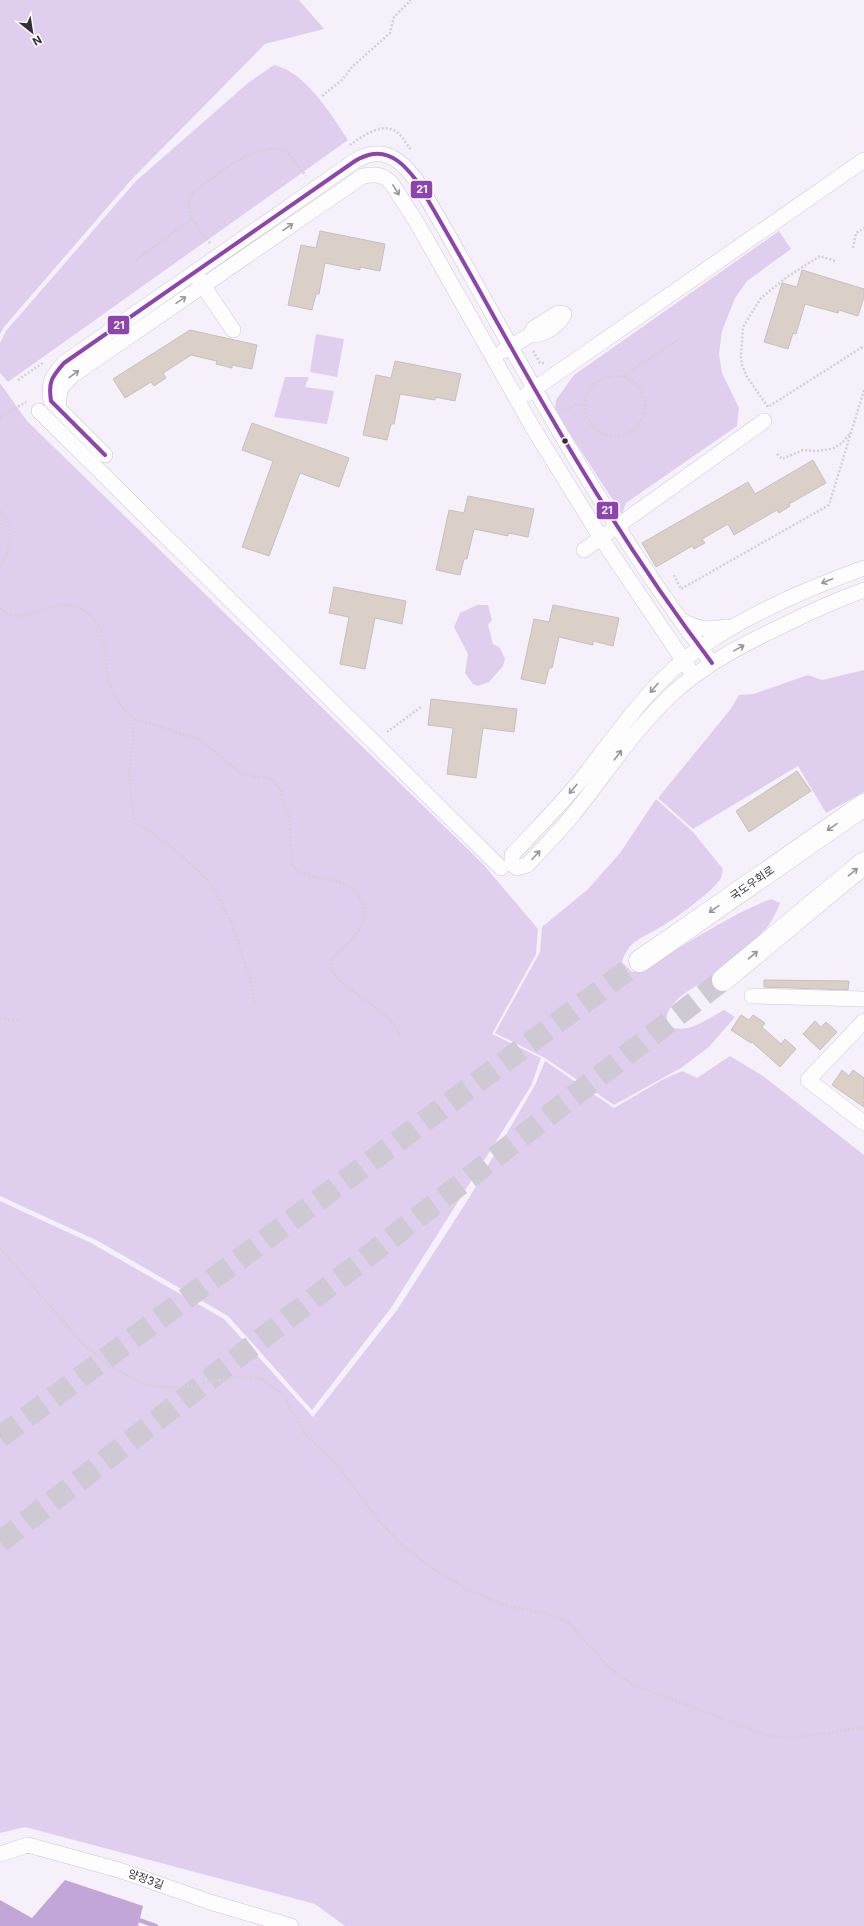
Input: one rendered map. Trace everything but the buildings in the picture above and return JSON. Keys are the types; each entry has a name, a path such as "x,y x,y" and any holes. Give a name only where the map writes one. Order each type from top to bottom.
{"highway":[{"name":"국도우회로","path":"640,961 864,805"},
{"path":"723,980 864,863"}],"street":[{"path":"105,455 51,401 49,389 50,381 64,363 355,161 373,154 389,156 404,164 416,180 534,389 617,527 677,616 712,663"},
{"path":"518,401 864,160"},
{"path":"58,407 60,389 73,375 363,176 380,175 387,178 392,184 417,223 518,401 601,538 683,662 694,676"},
{"path":"194,272 233,330"},
{"path":"493,357 528,337"},
{"path":"39,411 501,868"},
{"path":"584,550 764,421"},
{"path":"864,568 827,581 736,626 700,647 660,682 619,729 558,807 512,855 511,862 514,866 520,869 527,865 572,816 630,738 672,695 694,676 712,663 760,637 835,600 864,590"},
{"path":"677,616 697,628 710,630 736,626"},
{"path":"752,996 864,999"},
{"path":"864,1021 808,1080 864,1123"},
{"name":"양정3길","path":"0,1854 28,1845 119,1870 210,1902 291,1926"}],"path":[{"path":"322,96 343,79 352,67 390,33 394,17 411,0"},
{"path":"348,146 366,134 381,129 390,129 397,132 415,157"},
{"path":"211,244 193,218 187,205 188,198 194,191 254,151 275,148 285,149 306,176"},
{"path":"300,180 312,172"},
{"path":"136,260 193,218"},
{"path":"853,248 856,233 864,228"},
{"path":"204,248 217,239"},
{"path":"835,261 820,256 787,277 762,298 743,327 741,357 742,365 747,377 768,407 864,346"},
{"path":"622,377 682,336"},
{"path":"528,337 540,363 544,364"},
{"path":"18,380 50,357"},
{"path":"608,377 622,377 634,383 640,390 644,399 645,408 643,417 631,432 611,436 601,433 587,418 587,397 591,388 599,381 608,377"},
{"path":"0,421 2,416 49,389"},
{"path":"674,575 681,590 829,505 864,390"},
{"path":"562,412 575,405 586,404"},
{"path":"777,454 782,459 803,450 816,451 832,449 842,444 852,430"},
{"path":"0,511 7,522 10,540 7,553 0,568"},
{"path":"0,608 6,614 17,617 50,606 64,604 81,609 92,616 105,640 107,674 117,702 135,719 199,739 238,771 255,777 265,777 274,781 281,790 282,801 289,816 293,845 293,867 299,872 308,876 326,878 353,888 362,901 366,916 362,927 333,958 331,965 334,973 346,986 379,1009 394,1025 401,1036"},
{"path":"387,732 421,707"},
{"path":"135,719 129,779 135,823 148,830 176,851 210,882 232,924 247,969 256,1004"},
{"path":"0,1019 21,1020"},
{"path":"0,1248 84,1345 113,1368 146,1385 179,1388 237,1377 262,1379 283,1395 304,1433 337,1465 380,1522 404,1547 435,1570 467,1589 504,1605 549,1614 569,1623 610,1668 634,1685 768,1736 794,1738 864,1727"}],"shaded area":[{"path":"0,0 299,0 324,29 265,44 131,180 4,327 0,334"},
{"path":"274,65 284,68 306,84 322,102 348,140 8,382 0,373 0,343 6,331 136,181 248,83"},
{"path":"779,231 791,249 747,281 735,298 722,331 719,354 722,373 739,408 737,426 626,503 622,514 555,411 556,400 574,375"},
{"path":"316,334 344,339 337,377 310,372"},
{"path":"285,377 309,377 305,387 334,391 327,424 274,417"},
{"path":"0,383 27,421 483,864 538,929 536,954 492,1034 541,1058 531,1086 391,1308 312,1410 228,1316 98,1241 0,1196"},
{"path":"477,605 488,605 492,620 488,625 493,644 500,648 505,659 503,666 489,682 478,686 473,684 465,673 468,654 454,627 460,613"},
{"path":"864,670 864,792 826,813 798,766 693,829 658,798 730,710 739,695 753,694 808,675 822,680"},
{"path":"656,799 693,832 723,869 721,878 717,883 693,905 632,944 622,962 632,972 648,967 745,910 771,899 780,903 767,927 748,948 726,966 681,996 675,1002 667,1015 667,1026 682,1029 689,1028 724,1010 735,1017 709,1047 681,1068 614,1105 545,1058 495,1033 540,952 542,927 588,889 620,853"},
{"path":"730,1056 763,1076 864,1155 864,1926 345,1926 315,1904 25,1827 0,1833 0,1201 91,1243 224,1319 313,1417 397,1310 469,1198 535,1085 545,1061 614,1108 662,1080 682,1071 697,1078"},
{"path":"65,1880 143,1906 138,1926 0,1926 0,1900 32,1918"}],"waterway":[{"path":"139,1920 156,1926"}],"tunnel":[{"path":"0,1437 640,961"},
{"path":"0,1542 723,980"}],"transit line":[{"name":"21","path":"105,455 51,401 50,389 52,380 56,372 64,363 355,161 373,154 392,157 403,165 416,180 570,449 628,543 669,604 712,663"}]}
